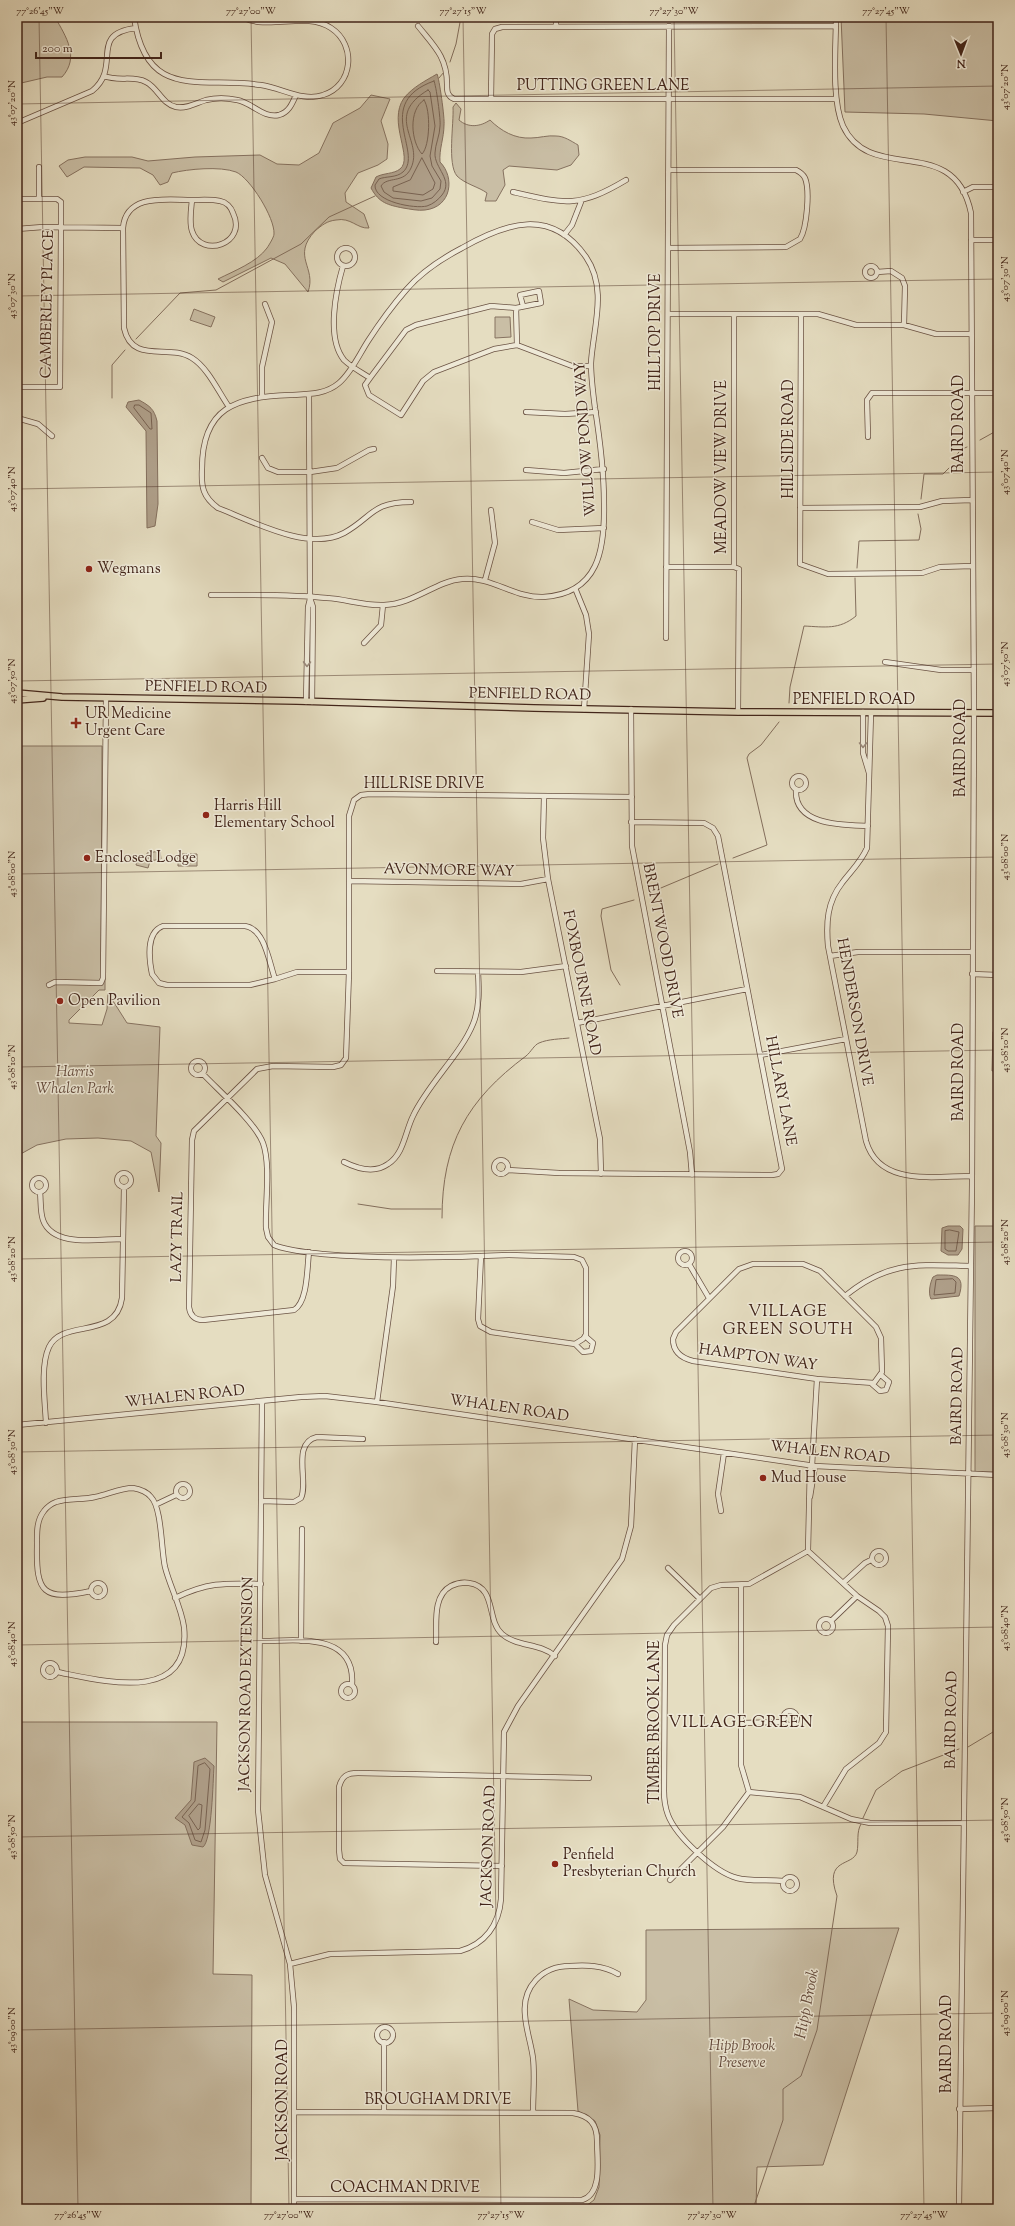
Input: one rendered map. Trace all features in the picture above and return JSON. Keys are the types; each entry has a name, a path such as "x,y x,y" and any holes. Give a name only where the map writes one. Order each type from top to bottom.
{"main road":[{"name":"PENFIELD ROAD","path":"17,693 62,697 584,709 738,712 998,713"},
{"name":"PENFIELD ROAD","path":"17,700 62,697"}],"street":[{"path":"134,17 144,55 155,68 172,78 190,82 257,85 296,95 319,97 338,87 346,75 349,62 344,41 330,27 322,24 261,22 242,17"},
{"path":"556,17 556,27"},
{"name":"BAIRD ROAD","path":"836,17 836,99 843,126 859,145 883,158 920,161 939,167 951,176 963,192 971,213 970,334 974,712 972,1176 969,1475 962,1823 959,2209"},
{"name":"PUTTING GREEN LANE","path":"418,26 445,63 447,92 450,97 491,99 836,99"},
{"name":"HILLTOP DRIVE","path":"666,638 669,26"},
{"path":"491,99 492,37 495,29 502,27 836,26"},
{"path":"17,124 87,95 96,88 104,76 108,43 112,36 119,30 136,28"},
{"path":"104,76 117,80 134,78 143,80 151,85 168,103 182,107 209,100 237,100 252,105 267,114 277,115 288,110 296,95"},
{"path":"39,167 39,199"},
{"path":"668,248 786,247 800,239 806,222 806,179 801,172 796,170 669,170"},
{"path":"513,192 551,200 581,202 605,193 626,180"},
{"path":"963,192 973,187 998,187"},
{"name":"CAMBERLEY PLACE","path":"17,199 57,199 61,202 60,387 17,387"},
{"path":"192,200 191,227 199,241 208,245 218,245 232,237 235,231 236,219 226,204 214,200 192,200 154,200 139,203 126,216 123,228 123,314 126,335 135,346 140,350 174,352 191,357 201,366 229,407 220,415 209,430 202,450 202,486 208,501 218,508 285,534 309,538 337,536 350,529 378,508 394,502 411,502"},
{"path":"564,235 572,225 581,202"},
{"name":"WILLOW POND WAY","path":"211,595 310,598 325,597 364,604 383,605 415,598 456,580 471,578 485,580 521,594 538,597 556,595 576,588 596,566 601,553 604,528 604,469 591,366 598,303 594,272 584,254 564,235 549,228 533,224 511,225 483,236 442,258 427,268 407,288 352,366 336,386 324,392 310,394 262,396 236,402 229,407"},
{"path":"17,229 61,227 123,228"},
{"path":"971,240 998,240"},
{"path":"349,248 354,252 355,258 349,265 343,266 338,262 337,254 340,249 349,248"},
{"path":"343,266 336,298 335,338 339,353 352,366 370,378"},
{"path":"877,272 891,271 902,278 904,286 904,325"},
{"path":"523,306 520,295 539,291 542,303 516,308 491,306 416,325 406,330 365,384 369,394 401,415 423,381 434,372 494,349 517,345 572,366 591,366"},
{"path":"262,396 262,367 272,322 265,304"},
{"path":"516,308 517,345"},
{"path":"668,314 825,315 856,325 904,325 936,334 970,334"},
{"name":"MEADOW VIEW DRIVE","path":"734,314 734,567 738,568 740,574 738,712"},
{"name":"HILLSIDE ROAD","path":"801,314 800,564 828,574 922,573 940,567 972,566"},
{"path":"868,437 867,400 872,393 998,393"},
{"path":"309,702 313,607 310,598 309,538 310,394"},
{"path":"526,412 565,414 596,412"},
{"path":"17,418 38,424 52,436"},
{"path":"262,458 265,465 273,470 310,472 337,468 369,450 374,449"},
{"path":"526,470 564,473 604,469"},
{"path":"800,508 920,507 942,501 972,500"},
{"path":"485,580 495,543 491,510"},
{"path":"532,522 558,530 604,528"},
{"path":"666,567 734,567"},
{"path":"576,588 586,616 589,634 584,709"},
{"path":"364,643 381,625 383,605"},
{"path":"885,662 941,670 973,670"},
{"path":"49,985 55,982 101,983 103,978 106,698"},
{"name":"BRENTWOOD DRIVE","path":"631,709 631,822 633,854 690,1152 692,1175"},
{"name":"HENDERSON DRIVE","path":"863,712 863,753 870,776"},
{"name":"HENDERSON DRIVE","path":"871,712 868,840 864,854 855,868 840,885 829,907 827,926 830,956 866,1141 875,1160 891,1172 905,1176 972,1176"},
{"path":"796,790 796,796 801,808 813,818 841,825 868,826"},
{"name":"HILLRISE DRIVE","path":"306,1067 338,1066 346,1058 349,972 350,812 354,800 360,795 632,798"},
{"name":"FOXBOURNE ROAD","path":"544,797 544,838 548,879 600,1138 601,1174"},
{"name":"HILLARY LANE","path":"507,1170 601,1174 772,1176 780,1171 781,1157 716,831 704,823 631,822"},
{"name":"AVONMORE WAY","path":"349,881 521,884 548,879"},
{"path":"275,978 259,935 249,927 163,926 156,929 152,935 152,974 156,980 163,984 250,985 297,972 349,972"},
{"path":"830,956 858,952 972,952"},
{"path":"437,971 537,971 566,966"},
{"path":"344,1162 356,1168 368,1170 382,1167 394,1158 418,1107 473,1024 478,1004 478,972"},
{"path":"972,974 998,975"},
{"path":"577,1023 747,989"},
{"path":"760,1055 846,1039"},
{"name":"LAZY TRAIL","path":"306,1067 273,1066 261,1067 254,1071 192,1134 189,1307 191,1314 196,1319 203,1320 294,1310 300,1305 303,1296 309,1252"},
{"path":"203,1074 253,1127 262,1142 266,1165 266,1228 270,1241 279,1247 309,1252 394,1258 509,1255 574,1257 580,1259 586,1268 585,1336 593,1343 591,1351 583,1352 575,1344 491,1332 480,1326 478,1319 481,1256"},
{"path":"46,1423 45,1362 49,1348 57,1337 106,1323 118,1312 122,1298 124,1187"},
{"path":"40,1192 43,1220 49,1230 56,1236 76,1239 122,1239"},
{"path":"377,1402 393,1286 394,1258"},
{"path":"689,1264 709,1298"},
{"name":"HAMPTON WAY","path":"750,1264 803,1264 812,1266 820,1271 846,1296 870,1321 879,1333 882,1345 881,1375 889,1382 886,1390 880,1391 872,1384 817,1379 693,1361 681,1356 673,1344 675,1334 709,1298 740,1269 750,1264"},
{"path":"846,1296 875,1276 900,1267 923,1264 971,1266"},
{"path":"575,1344 585,1336"},
{"path":"872,1384 881,1375"},
{"path":"817,1379 812,1466 813,1490 810,1497 808,1552 857,1596 879,1611 887,1621 886,1732 879,1743 846,1769 824,1807"},
{"name":"WHALEN ROAD","path":"17,1425 316,1396 377,1402 812,1466 998,1476"},
{"name":"JACKSON ROAD EXTENSION","path":"262,1401 259,1833 266,1875 290,1964"},
{"path":"262,1501 294,1502 301,1498 303,1490 303,1452 305,1446 311,1440 317,1438 363,1439"},
{"name":"JACKSON ROAD","path":"294,2209 294,2006 290,1964 330,1954 454,1952 474,1946 491,1930 498,1917 501,1899 504,1732 515,1711 618,1566 625,1553 631,1526 635,1439"},
{"path":"721,1511 718,1494 724,1453"},
{"path":"57,1672 120,1681 146,1682 165,1677 176,1666 184,1644 182,1618 162,1552 157,1504 145,1492 132,1488 94,1497 56,1502 43,1511 37,1528 37,1571 40,1583 49,1592 63,1597 91,1591"},
{"path":"157,1504 176,1495"},
{"path":"301,1641 302,1529"},
{"name":"TIMBER BROOK LANE","path":"783,1881 736,1878 722,1871 698,1853 676,1829 668,1816 664,1804 666,1640 670,1630 699,1598 716,1586 741,1585 755,1581 808,1552"},
{"path":"843,1583 865,1563 871,1560"},
{"path":"668,1568 699,1598"},
{"path":"436,1642 437,1613 440,1598 444,1591 456,1584 470,1583 482,1589 486,1594 494,1621 501,1633 513,1640 548,1650 555,1656"},
{"path":"175,1598 195,1588 213,1584 261,1584"},
{"path":"741,1585 741,1765 749,1792"},
{"path":"831,1621 857,1596"},
{"path":"260,1641 301,1641 325,1643 338,1649 350,1665 352,1684"},
{"path":"741,1723 784,1722"},
{"path":"502,1866 344,1863 340,1859 339,1850 339,1787 342,1779 351,1773 589,1778"},
{"path":"749,1792 791,1795 851,1819 870,1823 962,1823"},
{"path":"670,1880 723,1827 749,1792"},
{"path":"533,2113 533,2060 525,2014 526,1999 531,1986 544,1972 563,1966 601,1967 618,1974"},
{"path":"384,2042 384,2112"},
{"path":"959,2108 998,2108"},
{"name":"BROUGHAM DRIVE","path":"295,2112 533,2113 580,2115"},
{"name":"COACHMAN DRIVE","path":"294,2199 587,2199 594,2193 596,2186 597,2134 590,2119 580,2115"}],"green space":[{"path":"17,17 55,17 67,40 71,54 67,70 62,77 47,77 17,84"},
{"path":"841,17 998,17 998,121 924,114 845,112"},
{"path":"371,95 390,99 381,121 388,144 387,159 378,165 358,173 345,193 346,202 364,214 369,228 361,227 350,221 341,220 327,222 315,231 308,240 305,248 306,262 310,276 308,292 285,264 271,258 223,282 218,279 245,266 257,258 267,248 274,235 270,218 261,199 248,182 236,172 222,169 195,169 172,173 168,182 160,185 153,175 140,168 84,167 67,177 59,166 68,160 85,157 132,157 148,161 195,157 260,155 277,164 299,165 319,153 333,123 360,108"},
{"path":"456,103 461,109 459,120 463,123 474,126 490,120 499,128 514,136 525,138 553,136 562,137 578,145 579,155 571,165 557,170 509,166 503,170 505,185 496,201 485,201 487,193 460,179 454,170 452,163 453,107"},
{"path":"194,309 215,317 211,327 190,320"},
{"path":"495,317 510,317 511,337 495,338"},
{"name":"Harris Whalen Park","path":"17,746 102,746 101,976 105,976 105,990 99,990 69,1020 69,1023 102,1025 107,1009 108,993 127,1023 160,1027 156,1136 161,1143 159,1192 151,1152 131,1141 98,1138 66,1139 37,1145 17,1156"},
{"path":"160,851 161,859 150,861 148,868 136,865 138,857 148,859 147,853"},
{"path":"178,854 197,854 197,866 178,866"},
{"path":"996,1028 998,1028 998,1070 992,1071 993,1032"},
{"path":"975,1226 998,1226 998,1472 975,1472"},
{"path":"17,1722 217,1722 213,1974 252,1975 251,2209 17,2209"},
{"name":"Hipp Brook Preserve","path":"899,1928 823,2165 757,2167 756,2209 582,2209 594,2200 599,2187 600,2135 595,2121 578,2111 569,1999 593,2010 637,2012 646,2000 646,1930"}],"water":[{"path":"437,74 444,121 440,162 448,175 449,183 446,197 434,208 425,210 398,207 388,204 377,197 371,188 376,177 398,171 403,164 404,157 398,118 400,107 404,98 411,91 419,84"},
{"path":"139,400 151,408 157,421 158,504 155,526 147,528 146,431 126,407 128,402"},
{"path":"948,1226 960,1226 963,1229 962,1249 958,1255 948,1255 941,1251 942,1228"},
{"path":"937,1275 957,1277 961,1283 959,1296 931,1299 930,1285 933,1277"},
{"path":"205,1758 214,1766 210,1822 206,1842 203,1847 192,1845 185,1825 175,1818 191,1800 194,1762"}],"waterway":[{"path":"450,62 456,44 461,17"},
{"path":"439,78 444,72"},
{"path":"136,339 180,293 216,290 301,244 329,217 375,196"},
{"path":"112,398 112,365 125,350"},
{"path":"980,440 998,430"},
{"path":"954,460 960,450 967,447"},
{"path":"921,499 924,474 943,474 949,468"},
{"path":"857,568 859,541 919,540 921,529 918,514"},
{"path":"789,703 790,687 804,626 838,626 856,616 855,578"},
{"path":"733,858 767,845 747,758 749,754 761,745 779,722"},
{"path":"649,893 718,864"},
{"path":"620,985 611,970 601,916 602,909 634,900"},
{"path":"442,1218 443,1192 453,1146 473,1107 488,1089 528,1054 537,1044 550,1040 569,1038"},
{"path":"358,1204 391,1209 441,1209"},
{"name":"Hipp Brook","path":"968,1747 998,1729"},
{"name":"Hipp Brook","path":"863,1818 876,1790 902,1771 959,1749"},
{"name":"Hipp Brook","path":"753,2209 783,2120 783,2089 801,2076 817,2030 837,1896 834,1884 834,1875 836,1869 854,1857 857,1852 859,1827 861,1824"}],"place":[{"name":"Wegmans","path":"89,569"},
{"name":"UR Medicine Urgent Care","path":"76,723"},
{"name":"Harris Hill Elementary School","path":"206,815"},
{"name":"Enclosed Lodge","path":"87,858"},
{"name":"Open Pavilion","path":"60,1001"},
{"name":"Mud House","path":"763,1478"},
{"name":"Penfield Presbyterian Church","path":"555,1864"}],"district":[{"name":"VILLAGE GREEN SOUTH","path":"788,1321"},
{"name":"VILLAGE GREEN","path":"741,1723"}]}
